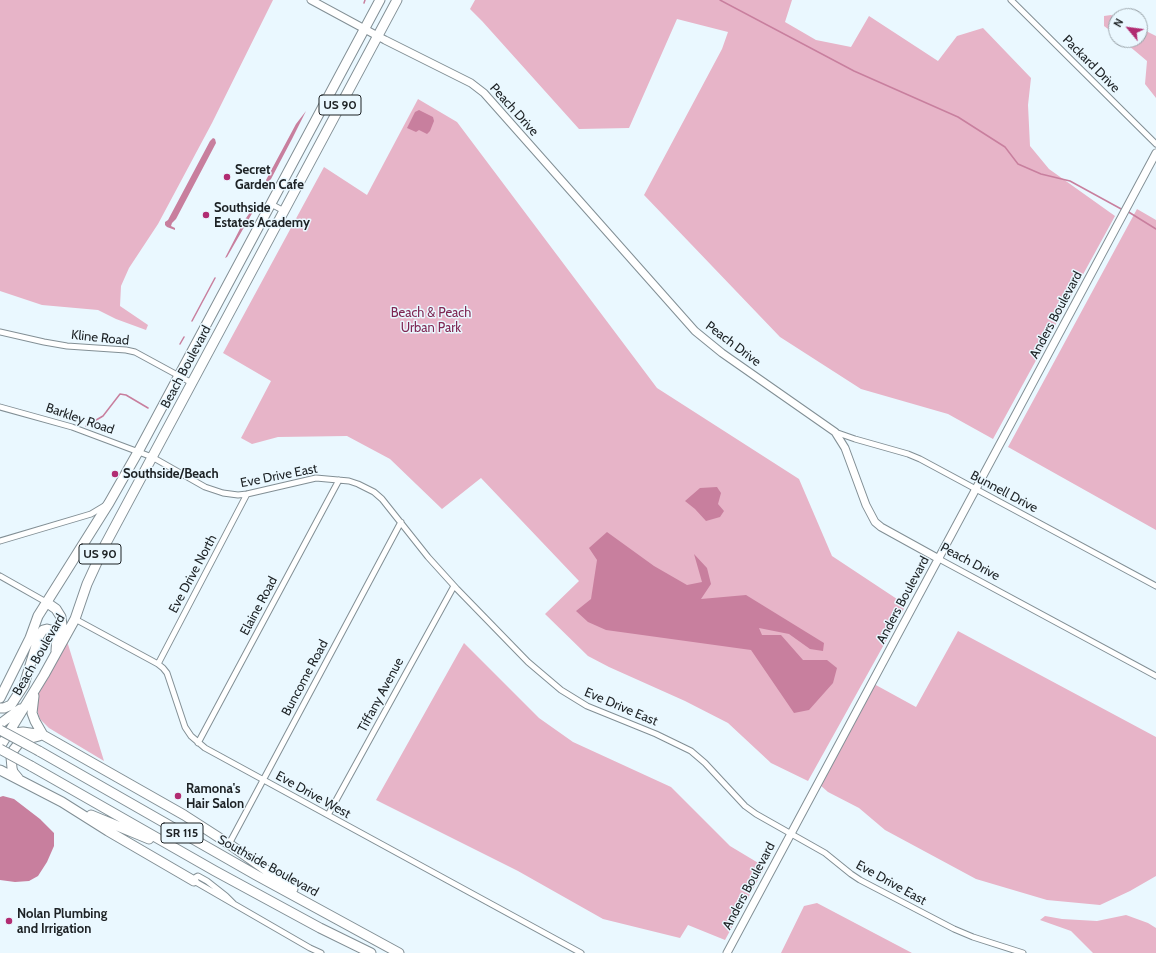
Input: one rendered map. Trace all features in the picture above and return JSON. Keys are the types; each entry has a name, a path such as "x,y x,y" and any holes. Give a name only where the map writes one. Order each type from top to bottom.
{"highway":[{"name":"US 90","path":"0,698 30,638 38,616 109,503 138,452 380,0"},
{"name":"Beach Boulevard","path":"0,748 3,733 28,701 75,619 87,584 105,545 397,0"},
{"path":"46,602 56,609 61,617 62,627 57,651"},
{"path":"0,708 11,705 24,685 39,636 43,630 46,629 54,632 57,637 57,651"},
{"path":"0,684 15,669"},
{"path":"43,735 34,721 32,713 33,698 44,675"},
{"path":"0,724 28,701"},
{"path":"3,733 24,732 43,735 184,815 325,912"},
{"name":"Southside Boulevard","path":"3,733 39,751 256,875 399,953"},
{"path":"19,779 13,772 11,757 12,752 19,743 24,740 43,735"},
{"name":"SR 115","path":"0,748 190,858 320,928 371,953"},
{"path":"0,770 62,802 190,858"},
{"path":"0,778 10,777 19,779"},
{"path":"62,802 108,832 194,880"}],"street":[{"name":"Peach Drive","path":"311,0 471,83 484,93 695,331 722,353 835,432 845,448 866,505 875,522 881,527 1156,676"},
{"name":"Packard Drive","path":"1011,0 1156,144"},
{"name":"Anders Boulevard","path":"727,953 1156,153"},
{"path":"271,204 284,211"},
{"name":"Kline Road","path":"0,332 67,346 126,350 135,352 192,383"},
{"name":"Barkley Road","path":"0,407 72,426 152,457"},
{"name":"Bunnell Drive","path":"835,432 908,454 1156,586"},
{"name":"Eve Drive East","path":"152,457 213,490 231,494 247,494 308,479 327,478 358,484 374,492 382,499 428,557 454,586 528,662 561,690 587,706 656,734 691,751 705,763 745,806 790,834 825,853 860,880 954,929 973,937 1023,953"},
{"name":"Elaine Road","path":"198,743 339,480"},
{"name":"Eve Drive North","path":"158,664 247,494"},
{"path":"0,541 90,514 109,503"},
{"name":"Buncome Road","path":"228,844 401,522"},
{"path":"0,576 46,602"},
{"name":"Tiffany Avenue","path":"328,816 454,586"},
{"name":"Eve Drive West","path":"75,619 158,664 167,673 185,726 191,736 205,748 582,953"},
{"path":"194,880 321,953"}],"green space":[{"path":"0,0 273,0 212,123 158,224 129,268 121,286 120,306 148,325 146,330 116,319 98,310 42,305 0,291"},
{"path":"475,0 792,0 785,22 816,40 851,47 869,16 938,61 957,36 983,28 1031,78 1028,105 1030,146 1049,169 1115,216 993,439 948,414 861,389 780,337 644,195 722,49 728,32 677,19 629,128 579,129 470,9"},
{"path":"1108,15 1108,29 1104,26 1104,16"},
{"path":"1148,32 1156,36 1156,98 1145,84 1147,61 1132,48 1148,48"},
{"name":"Beach & Peach Urban Park","path":"418,99 457,122 657,388 799,479 832,556 906,605 808,781 771,763 728,723 685,701 588,656 545,614 579,581 481,478 442,509 390,459 347,436 278,437 252,444 241,438 271,381 223,353 324,167 367,195"},
{"path":"1137,209 1156,220 1156,530 1008,447"},
{"path":"958,631 1156,737 1156,876 1130,891 1100,905 1047,900 976,879 885,830 859,808 828,792 820,785 874,684 916,707"},
{"path":"67,641 104,761 49,728 40,719 34,701"},
{"path":"464,643 539,718 573,742 671,787 730,846 765,867 725,940 688,925 680,938 603,919 518,871 376,800"},
{"path":"817,903 912,953 781,953 804,906"},
{"path":"1126,915 1148,923 1156,928 1156,953 1093,953 1071,931 1040,920 1045,916 1062,919 1097,921"}],"shaded area":[{"path":"419,110 433,117 434,121 430,131 427,134 419,130 416,132 407,128 415,112"},
{"path":"306,111 271,179 266,184 266,180 296,124"},
{"path":"213,138 215,139 216,143 176,219 172,223 171,226 175,228 175,230 167,227 165,222 168,220"},
{"path":"253,208 254,210 225,258 244,221"},
{"path":"717,487 721,493 718,504 724,511 720,517 706,521 685,501 700,488"},
{"path":"607,532 654,566 687,585 702,582 694,554 707,568 711,584 701,599 746,595 824,643 823,651 810,649 789,634 759,628 762,635 781,635 803,660 827,660 837,668 833,683 809,710 794,713 751,650 606,630 588,622 576,611 591,599 597,560 589,548"},
{"path":"3,796 14,799 40,819 54,833 54,846 47,862 38,876 29,881 15,882 0,880 0,797"}],"waterway":[{"path":"720,0 854,71 958,117 1005,147 1018,164 1041,174 1070,181 1123,210"},
{"path":"1127,211 1156,229"},
{"path":"192,321 215,278"},
{"path":"180,344 184,337"},
{"path":"86,426 103,416 120,394 126,395 148,408"}],"place":[{"name":"Secret Garden Cafe","path":"227,177"},
{"name":"Southside Estates Academy","path":"206,215"},
{"name":"Southside/Beach","path":"115,474"},
{"name":"Ramona's Hair Salon","path":"178,796"},
{"name":"Nolan Plumbing and Irrigation","path":"9,921"}]}
